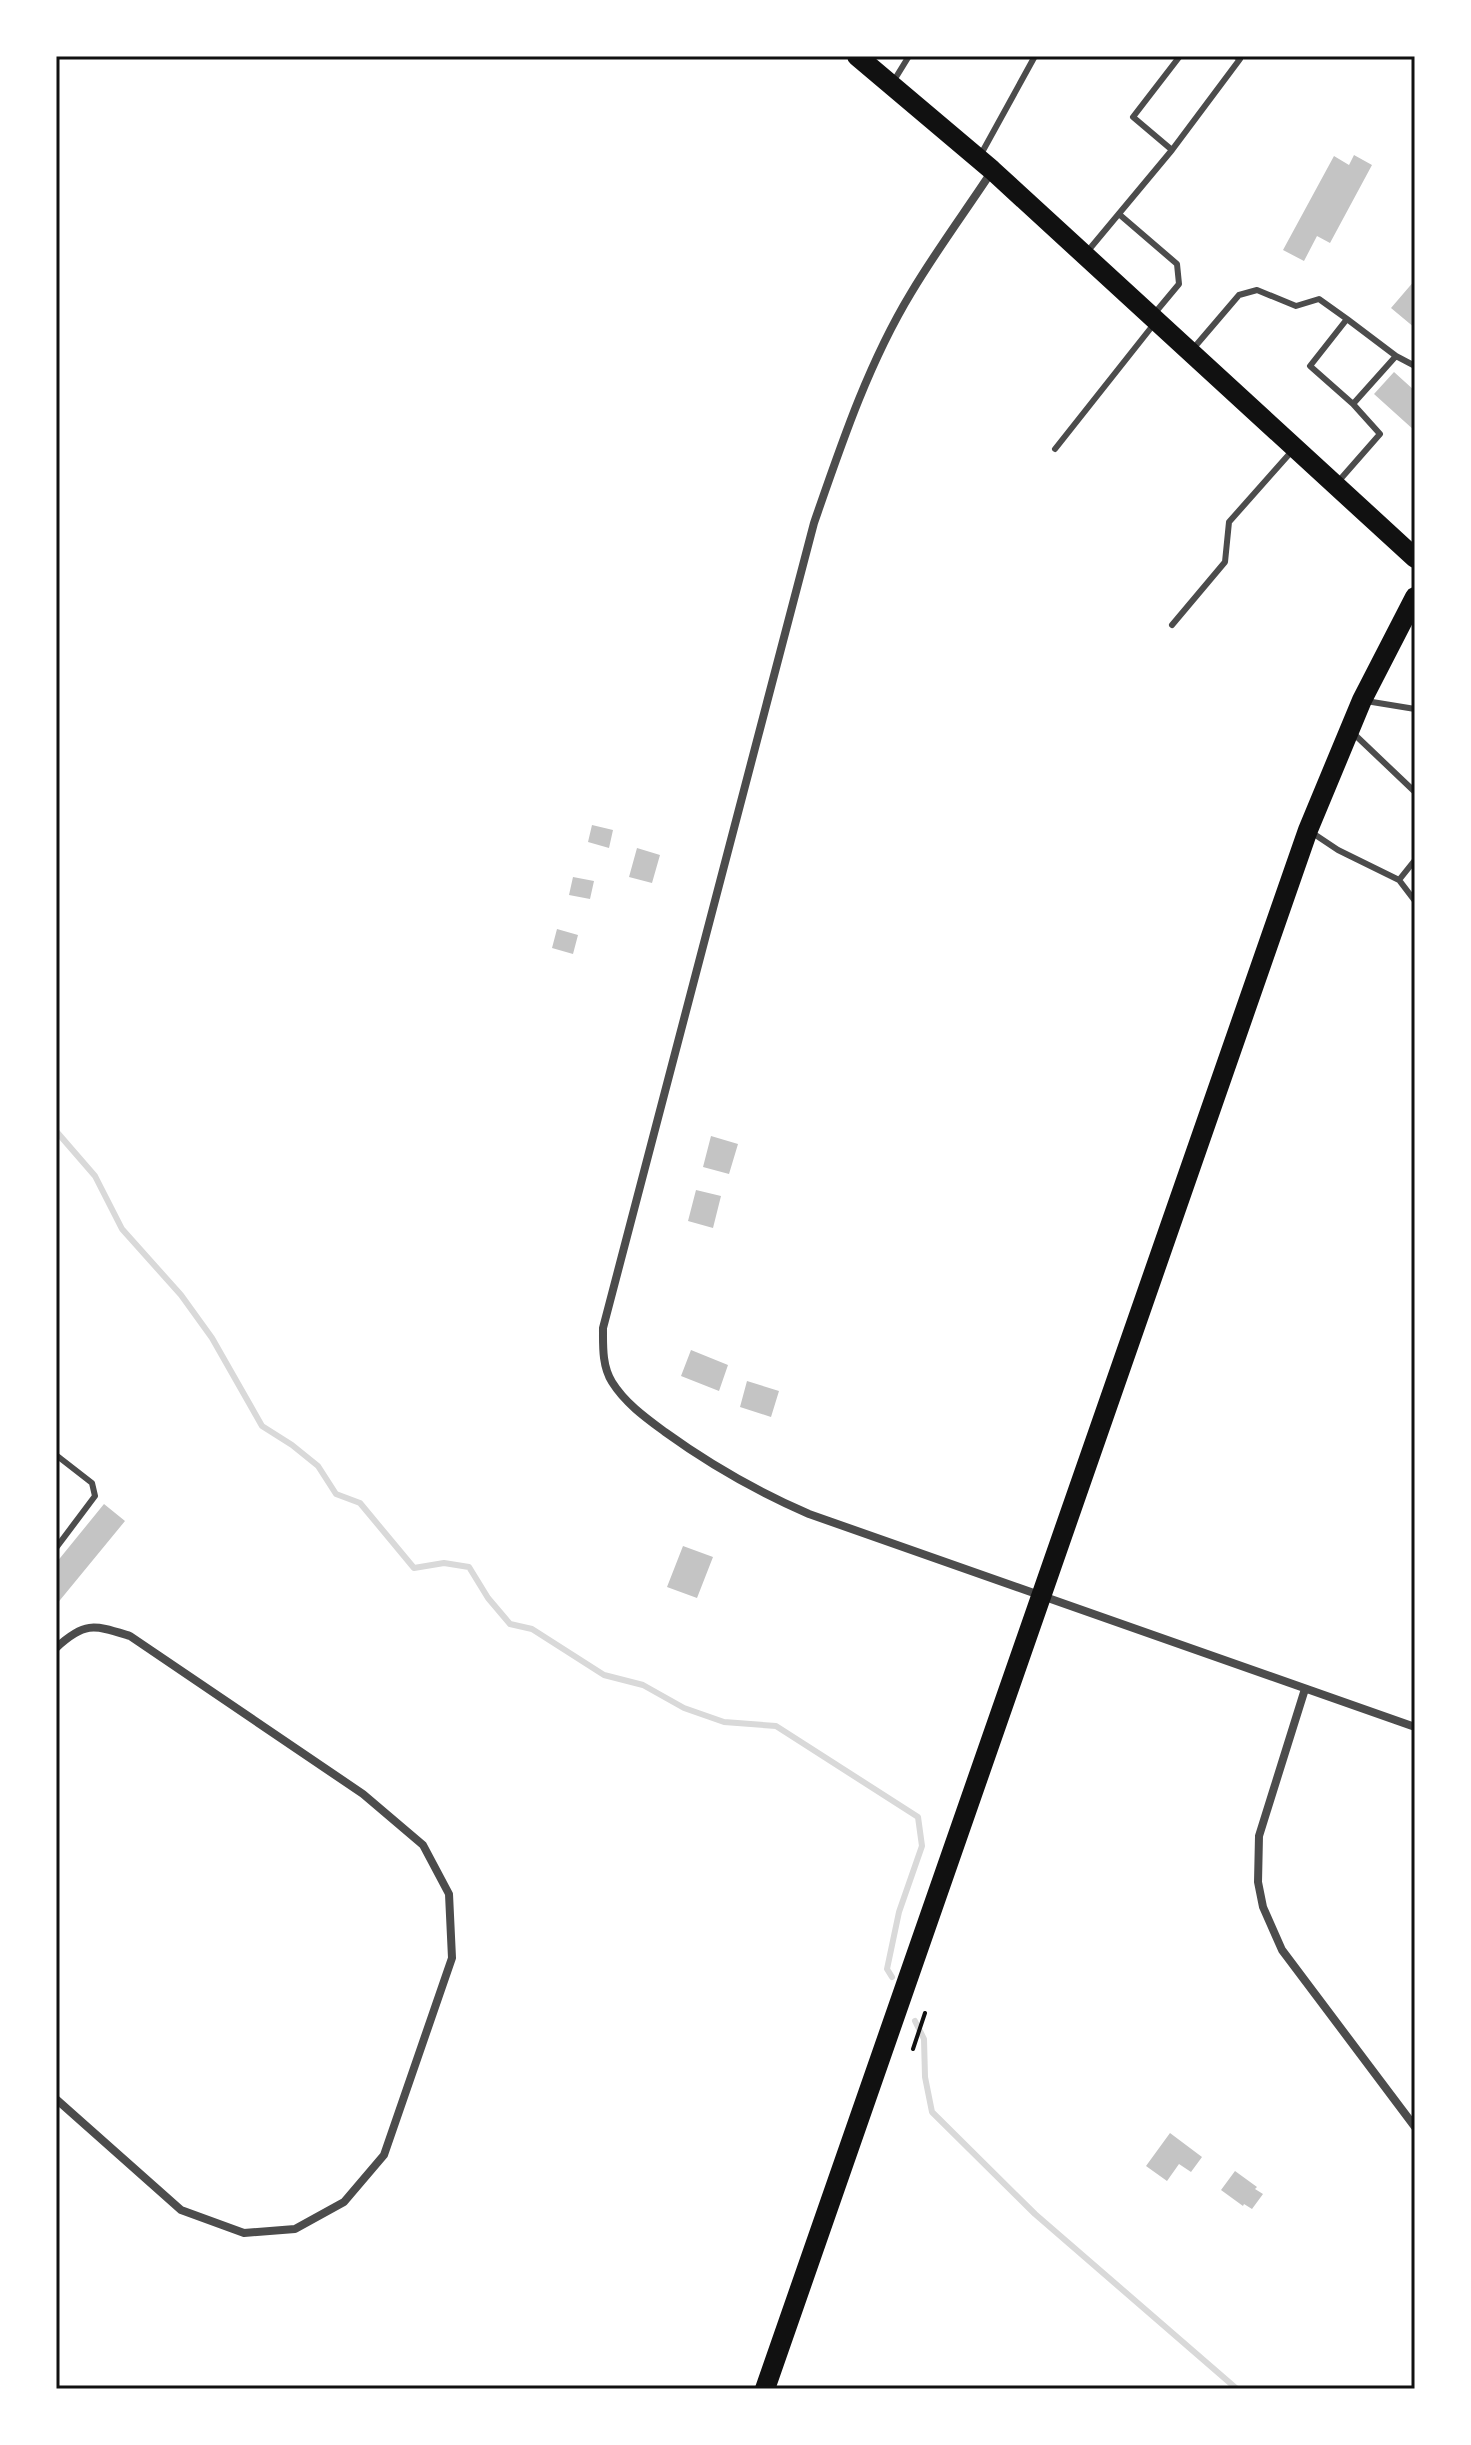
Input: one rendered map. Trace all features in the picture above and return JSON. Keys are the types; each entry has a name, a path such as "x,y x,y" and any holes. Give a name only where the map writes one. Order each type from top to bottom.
{"main road":[{"path":"857,56 985,165 1415,558"},
{"path":"765,2389 1308,830 1362,700 1415,597"}],"street":[{"path":"985,165 885,342 814,523 603,1328 603,1353 610,1379 624,1399 710,1465 754,1490 809,1514 1415,1727"},
{"path":"56,1648 75,1630 99,1627 130,1636 363,1794 423,1845 449,1894 452,1958 384,2155 344,2202 295,2229 244,2233 181,2210 56,2099"},
{"path":"1305,1689 1259,1836 1258,1882 1263,1907 1282,1950 1415,2127"}],"lane":[{"path":"891,85 909,56"},
{"path":"985,165 1035,56"},
{"path":"1172,150 1133,117 1180,56"},
{"path":"1084,255 1172,150 1240,59 1235,56"},
{"path":"1055,449 1179,284 1177,264 1120,215"},
{"path":"1190,352 1239,295 1257,290 1296,306 1319,299 1396,356 1415,366"},
{"path":"1335,485 1380,434 1353,404 1310,366 1347,319"},
{"path":"1353,404 1396,356"},
{"path":"1172,625 1225,562 1229,522 1295,448"},
{"path":"1362,700 1415,709"},
{"path":"1350,731 1415,792"},
{"path":"1308,830 1338,850 1399,880 1415,901"},
{"path":"1399,880 1415,860"},
{"path":"56,1455 92,1483 95,1496 56,1548"}],"path":[{"path":"913,2049 925,2013"}],"building":[{"path":"1354,155 1372,165 1330,243 1317,236 1304,261 1283,250 1334,156 1349,165"},
{"path":"1415,280 1415,328 1391,308"},
{"path":"1394,372 1415,391 1415,431 1374,394"},
{"path":"592,825 613,830 609,848 588,842"},
{"path":"637,848 660,855 652,883 629,877"},
{"path":"573,877 594,881 590,899 569,895"},
{"path":"557,929 578,935 573,954 552,948"},
{"path":"711,1136 738,1144 729,1174 703,1167"},
{"path":"696,1190 721,1196 713,1228 688,1221"},
{"path":"691,1350 728,1365 719,1391 681,1376"},
{"path":"747,1381 779,1391 771,1417 740,1407"},
{"path":"104,1504 125,1521 56,1605 56,1563"},
{"path":"683,1546 713,1557 697,1598 667,1587"},
{"path":"1170,2133 1202,2157 1191,2172 1179,2164 1167,2181 1146,2166"},
{"path":"1235,2171 1263,2194 1252,2209 1221,2190"}],"waterway":[{"path":"56,1131 95,1176 122,1229 181,1295 212,1338 262,1426 318,1466 336,1494 360,1503 414,1568 444,1563 469,1567 488,1598 510,1624 532,1629 604,1675 643,1685 684,1708 724,1722 776,1726 918,1817 922,1846 899,1912 887,1969 892,1977"},
{"path":"915,2021 924,2039 925,2077 932,2112 1035,2214 1237,2389"}]}
